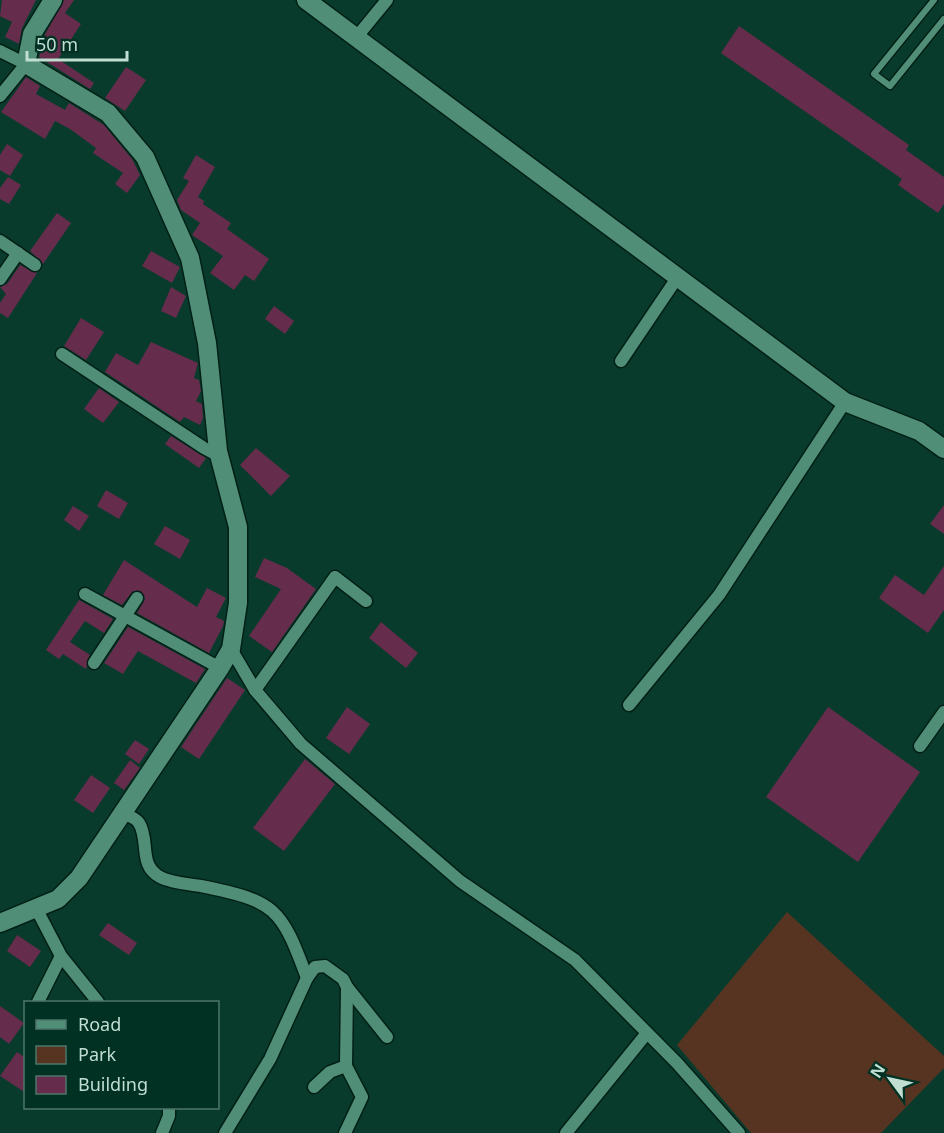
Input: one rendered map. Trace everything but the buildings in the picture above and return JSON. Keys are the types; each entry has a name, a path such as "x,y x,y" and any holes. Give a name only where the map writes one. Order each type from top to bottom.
{"street":[{"path":"0,96 26,64 32,34 53,0"},
{"path":"306,0 355,39 845,402 919,431 944,449"},
{"path":"355,39 387,0"},
{"path":"0,51 108,113 145,157 190,258 207,343 219,456 238,527 238,603 231,649 220,668 79,878 58,899 0,923"},
{"path":"0,240 35,265"},
{"path":"0,279 18,253"},
{"path":"621,361 677,278"},
{"path":"62,354 219,456"},
{"path":"629,705 719,595 845,402"},
{"path":"255,690 334,577 366,601"},
{"path":"85,594 125,618 220,668"},
{"path":"94,663 137,598"},
{"path":"231,649 255,690 301,744 460,881 574,960 716,1105 723,1118 739,1133"},
{"path":"921,746 944,712"},
{"path":"124,813 139,822 146,860 149,867 160,877 238,894 262,903 280,918 290,932 307,978"},
{"path":"37,909 61,956 97,1001"},
{"path":"38,1001 61,956"},
{"path":"225,1133 270,1059 307,978 315,967 326,966 343,979 387,1037"},
{"path":"345,1133 362,1096 346,1066 347,987"},
{"path":"566,1133 647,1033"},
{"path":"314,1087 330,1072 346,1066"},
{"path":"162,1133 169,1116 169,1109"}],"lane":[{"path":"934,0 874,74 890,87 944,20"}],"green space":[{"path":"787,912 944,1056 944,1068 881,1133 751,1133 677,1045"}]}
